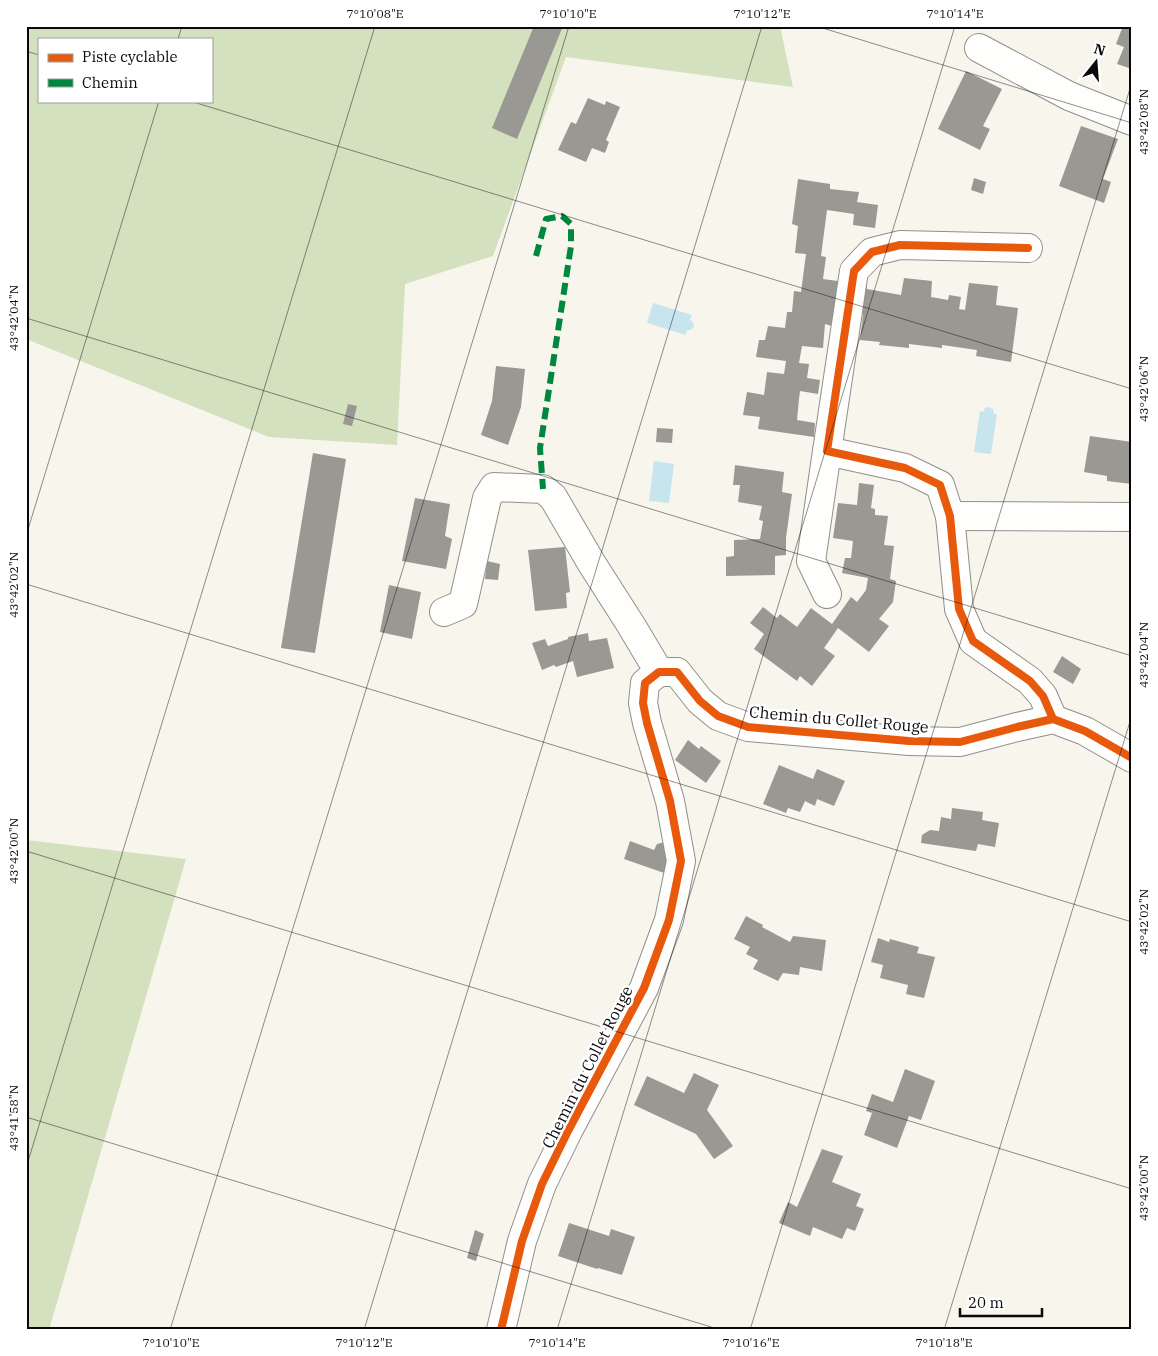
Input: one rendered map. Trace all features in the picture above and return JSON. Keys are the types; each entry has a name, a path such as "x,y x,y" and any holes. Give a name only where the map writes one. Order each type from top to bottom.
{"street":[{"path":"979,48 1070,96 1132,121"},
{"path":"827,594 811,561 854,271 872,252 900,245 1028,248"},
{"path":"827,451 905,468 940,485 950,516 959,609 973,641 1030,681 1044,696 1053,720"},
{"path":"444,612 462,604 487,498 494,487 543,489 553,498 659,672"},
{"path":"950,516 1132,517"},
{"name":"Chemin du Collet Rouge","path":"501,1330 522,1241 542,1184 644,988 669,920 681,862 670,802 647,723 643,702 645,683 659,672 677,672 700,701 718,716 748,727 909,741 960,742 1053,720 1085,731 1132,758"}],"green space":[{"path":"26,26 780,26 793,87 566,57 493,256 405,284 397,445 269,437 26,339"},
{"path":"26,840 186,859 49,1330 26,1330"}],"water":[{"path":"653,303 692,315 690,320 693,322 694,327 687,330 686,335 647,323"},
{"path":"985,408 993,409 994,414 997,414 991,454 974,452 980,411 983,412"},
{"path":"654,461 674,464 669,503 649,501"}],"building":[{"path":"534,26 563,26 517,139 492,128"},
{"path":"1123,26 1132,26 1132,69 1117,64 1124,47 1116,44"},
{"path":"966,71 1002,89 983,126 990,129 980,150 938,129"},
{"path":"588,98 605,105 606,101 620,107 606,140 609,142 605,153 592,148 586,162 558,150 571,122 576,124"},
{"path":"1081,126 1118,139 1103,179 1111,182 1104,203 1059,186"},
{"path":"974,178 986,182 983,194 971,190"},
{"path":"798,179 830,184 830,189 859,192 857,202 878,205 875,228 853,225 854,214 827,210 821,256 826,257 823,279 867,285 867,289 901,295 904,278 932,281 931,297 948,300 949,295 961,297 959,309 965,310 969,283 998,286 996,305 1018,308 1011,362 976,356 977,350 942,345 942,348 909,344 909,348 879,345 880,342 860,340 863,314 834,309 832,326 825,324 823,348 802,346 799,363 809,364 807,378 820,380 818,394 800,391 799,399 797,420 815,423 814,437 758,429 760,417 743,415 747,392 764,395 767,372 784,374 786,361 756,357 759,340 765,340 768,326 785,328 787,312 792,312 794,291 801,292 806,254 795,253 798,226 792,224"},
{"path":"496,366 525,369 521,407 508,445 481,435 492,401"},
{"path":"348,404 357,406 352,426 343,424"},
{"path":"657,428 673,429 672,443 656,442"},
{"path":"1090,436 1132,442 1132,484 1107,481 1107,476 1084,472"},
{"path":"313,453 346,459 315,653 281,648"},
{"path":"735,465 784,472 782,492 792,494 786,538 786,555 775,556 775,575 726,576 726,557 734,556 734,540 760,539 763,521 759,520 762,506 738,502 740,485 733,485"},
{"path":"859,483 874,485 871,508 875,509 875,515 888,516 884,545 894,546 890,579 896,581 893,602 879,619 889,626 869,652 838,628 824,648 835,656 812,686 800,676 797,681 754,649 764,634 750,623 763,607 777,618 780,614 797,627 811,608 832,624 851,597 857,602 866,590 868,578 842,573 845,558 851,558 853,541 833,538 838,503 857,505"},
{"path":"415,498 450,504 445,536 452,539 446,569 402,561"},
{"path":"565,547 570,592 566,593 567,608 535,611 528,550"},
{"path":"487,561 500,564 498,580 485,579"},
{"path":"389,585 421,592 412,639 380,632"},
{"path":"588,633 589,641 607,638 614,668 577,677 573,661 542,670 532,643 545,639 548,646 568,639 568,637"},
{"path":"1062,656 1081,669 1073,684 1053,672"},
{"path":"688,740 699,749 701,746 721,761 706,783 675,760"},
{"path":"779,765 813,779 817,769 845,781 834,806 817,799 815,806 805,801 800,812 788,808 786,813 763,804"},
{"path":"952,808 983,812 982,820 999,823 995,847 978,844 976,851 921,843 922,835 930,830 939,831 941,817 951,819"},
{"path":"630,841 654,850 657,844 665,842 670,875 624,859"},
{"path":"746,916 790,942 793,936 826,940 822,971 800,967 799,975 783,973 778,981 753,969 758,960 746,954 750,947 734,939"},
{"path":"878,938 889,942 890,939 919,947 917,953 935,957 924,998 906,994 908,985 880,978 883,965 871,962"},
{"path":"905,1069 935,1081 921,1120 909,1116 897,1148 864,1135 872,1113 866,1111 872,1094 893,1102"},
{"path":"694,1073 719,1085 707,1110 733,1146 714,1159 696,1134 634,1105 647,1076 684,1093"},
{"path":"822,1149 843,1156 832,1182 861,1194 856,1206 864,1209 855,1231 847,1228 842,1239 813,1227 810,1236 779,1223 788,1202 797,1207"},
{"path":"569,1223 609,1236 611,1229 635,1237 622,1275 558,1256"},
{"path":"475,1230 484,1234 476,1261 467,1258"}],"marked path":[{"path":"536,256 546,219 562,216 571,224 571,246 540,448 543,489"}],"cycle path":[{"path":"1028,248 900,245 872,252 854,271 827,451 905,468 940,485 950,516 959,609 973,641 1030,681 1043,696 1053,719"},
{"path":"501,1330 522,1241 542,1184 644,988 669,920 681,861 670,801 647,723 643,703 645,683 659,672 677,672 700,701 718,716 748,727 909,741 960,742 1053,719 1085,731 1132,758"}]}
